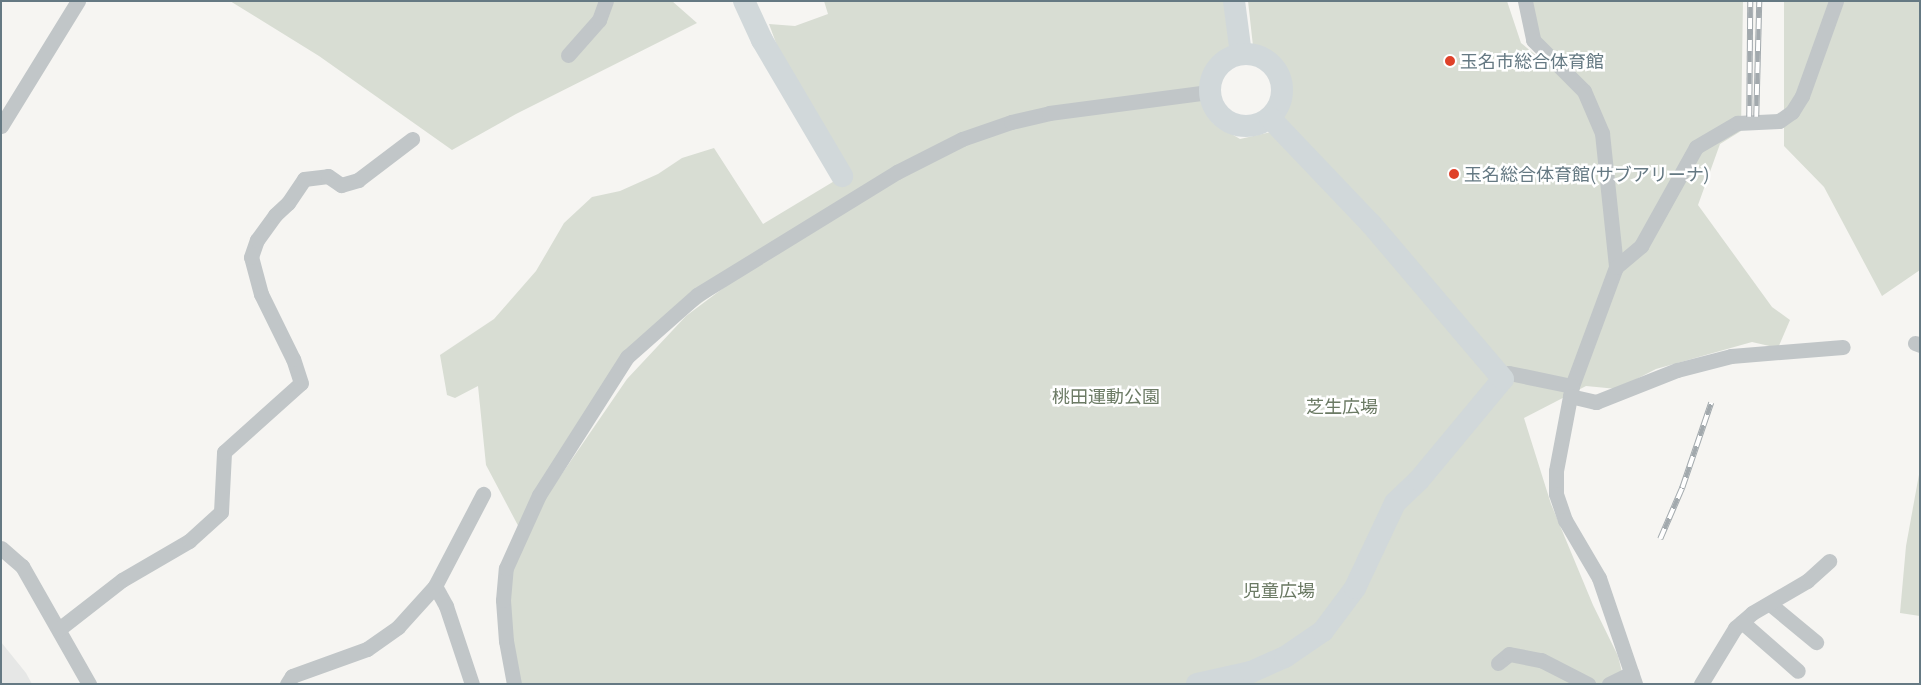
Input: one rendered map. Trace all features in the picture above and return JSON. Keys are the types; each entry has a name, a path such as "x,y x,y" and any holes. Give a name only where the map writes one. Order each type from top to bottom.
{"street":[{"path":"1,126 78,1"},
{"path":"568,55 599,20 606,1"},
{"path":"744,1 762,40 842,176"},
{"path":"1234,1 1241,54"},
{"path":"1525,1 1533,40 1584,91 1602,133 1616,267 1571,391 1556,472 1556,494 1565,520 1599,578 1634,678 1609,684"},
{"path":"1616,267 1642,246 1696,147 1737,123 1779,121 1792,112 1802,96 1836,1"},
{"path":"1241,54 1264,58 1279,75 1282,98 1270,118 1249,127 1232,124 1218,114 1209,92 1218,67 1241,54"},
{"path":"514,684 506,641 503,600 506,568 539,495 627,356 697,295 897,172 962,139 1011,122 1049,113 1209,92"},
{"path":"1270,118 1370,223 1503,379"},
{"path":"58,628 122,580 189,541 221,512 224,452 300,383 293,359 262,294 251,257 257,240 275,215 288,203 304,179 328,176 341,186 358,180 412,139"},
{"path":"1197,684 1251,672 1285,657 1323,631 1355,588 1395,503 1418,480 1509,373 1571,391 1596,402 1677,370 1731,356 1843,347"},
{"path":"287,684 292,676 383,640 435,586 483,494"},
{"path":"1,548 22,566 89,684"},
{"path":"1701,684 1718,654 1742,622 1808,581 1829,561"},
{"path":"435,586 446,606 472,684"},
{"path":"1770,604 1816,642"},
{"path":"1742,622 1798,672"},
{"path":"1498,663 1509,654 1541,660 1588,684"}],"shaded area":[{"path":"1,642 26,673 32,684 1,684"}],"green space":[{"path":"230,1 672,1 697,23 516,114 452,150 319,56"},
{"name":"桃田運動公園","path":"824,1 1234,1 1230,51 1214,64 1202,98 1205,111 1213,123 1240,139 1271,132 1285,115 1290,104 1290,86 1284,68 1265,49 1253,46 1248,1 1507,1 1521,43 1555,71 1533,40 1525,1 1743,1 1741,131 1720,144 1698,205 1772,307 1790,320 1778,348 1752,342 1656,369 1617,389 1586,386 1524,418 1551,504 1593,605 1618,656 1625,684 514,684 506,568 546,497 627,379 686,316 778,247 627,357 523,535 486,465 478,386 455,398 447,395 440,355 494,319 536,271 564,223 592,197 620,191 658,174 682,158 714,148 763,224 846,174 779,51 769,24 795,26 828,14"},
{"path":"1784,1 1920,1 1920,270 1882,296 1824,187 1784,146"},
{"path":"1920,469 1920,616 1900,613 1906,546"}],"railway":[{"path":"1749,117 1750,1"},
{"path":"1756,117 1759,1"},
{"path":"1660,539 1682,488 1711,403"}],"place":[{"name":"玉名市総合体育館","path":"1450,61"},
{"name":"玉名総合体育館(サブアリーナ)","path":"1454,174"}],"park label":[{"name":"芝生広場","path":"1342,406"},
{"name":"児童広場","path":"1279,590"}]}
